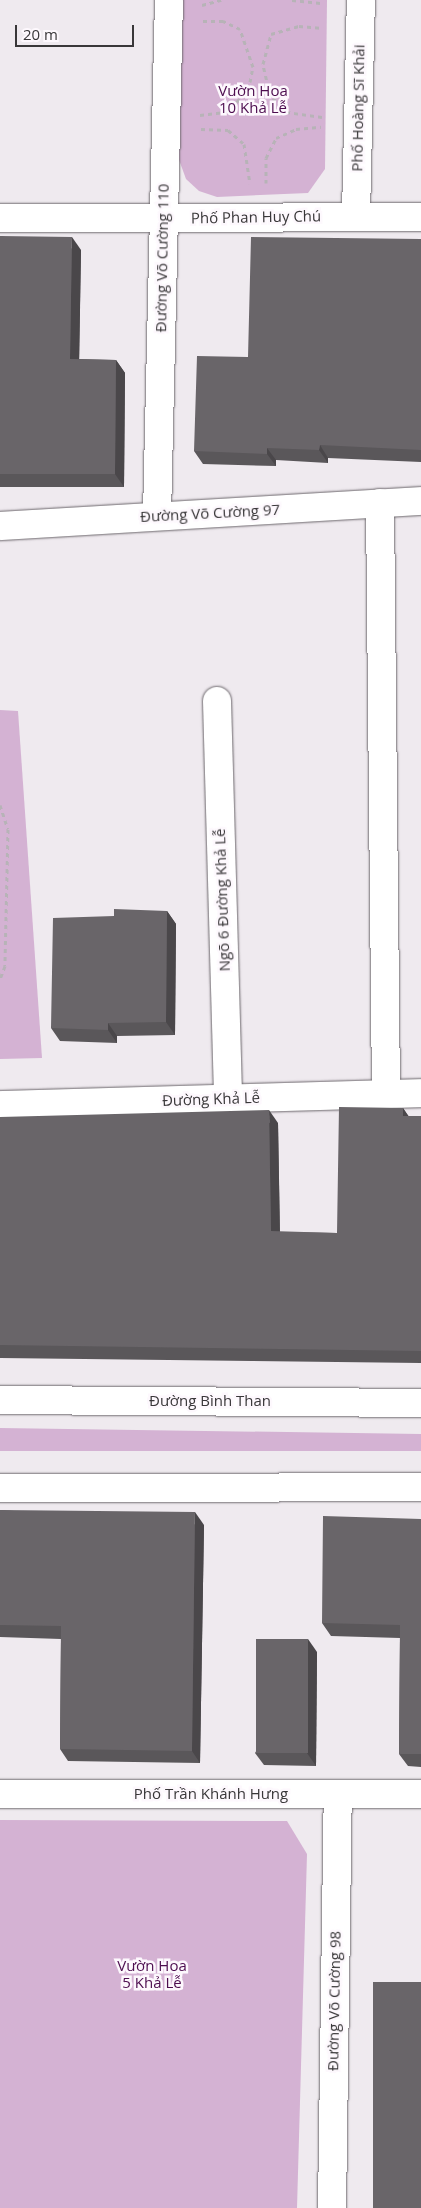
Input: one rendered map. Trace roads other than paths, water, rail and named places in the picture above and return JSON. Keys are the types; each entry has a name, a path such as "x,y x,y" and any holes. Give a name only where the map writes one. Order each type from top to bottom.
{"street":[{"name":"Đường Võ Cường 110","path":"157,516 168,0"},
{"name":"Phố Hoàng Sĩ Khải","path":"356,215 361,0"},
{"name":"Phố Phan Huy Chú","path":"0,218 162,219 356,215 421,217"},
{"name":"Đường Võ Cường 97","path":"0,526 421,501"},
{"path":"380,503 386,1094"},
{"name":"Ngõ 6 Đường Khả Lễ","path":"217,702 228,1099"},
{"name":"Đường Khả Lễ","path":"0,1105 421,1093"},
{"name":"Đường Bình Than","path":"0,1400 421,1403"},
{"path":"0,1488 421,1487"},
{"name":"Phố Trần Khánh Hưng","path":"0,1794 421,1794"},
{"name":"Đường Võ Cường 98","path":"332,2208 338,1794"}],"park label":[{"name":"Vườn Hoa 10 Khả Lễ","path":"253,98"},
{"name":"Vườn Hoa 5 Khả Lễ","path":"152,1974"}]}
